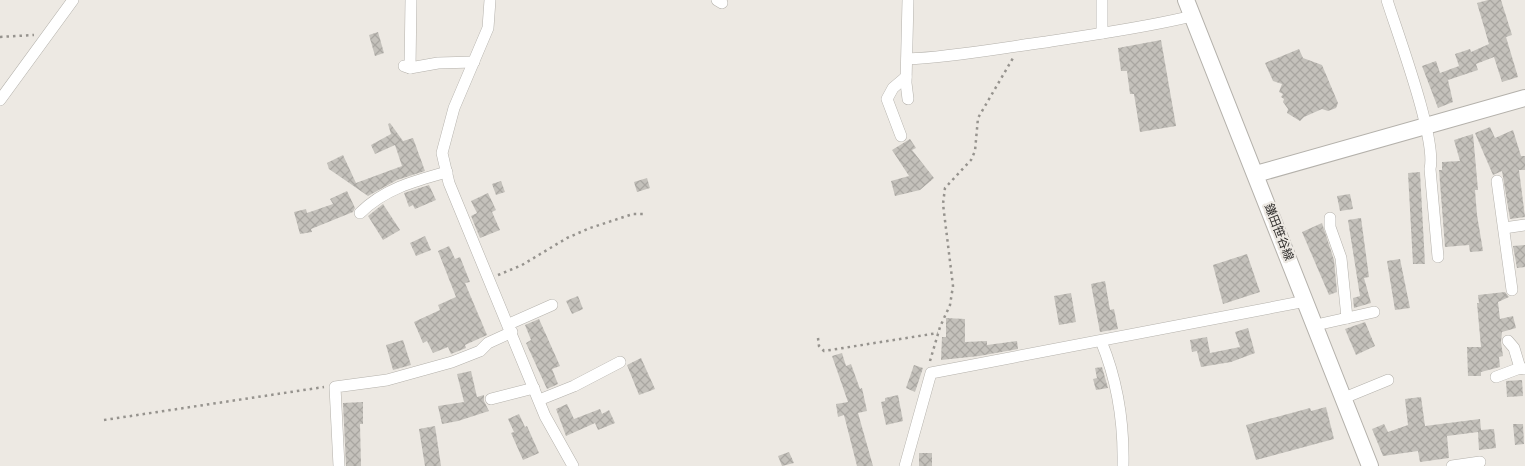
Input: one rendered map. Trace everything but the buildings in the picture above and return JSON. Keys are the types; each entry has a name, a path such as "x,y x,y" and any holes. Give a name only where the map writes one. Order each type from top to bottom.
{"street":[{"path":"0,100 73,0"},
{"path":"411,0 407,67 438,63 474,62"},
{"path":"490,0 488,28 454,108 442,153 449,183 490,278 545,416 573,466"},
{"path":"908,0 906,77 908,99"},
{"path":"1102,0 1102,33"},
{"name":"鎌田笹谷線","path":"1186,0 1316,325 1370,466"},
{"path":"1387,0 1426,126 1432,160 1430,169 1438,257"},
{"path":"907,59 939,58 1158,24 1192,16"},
{"path":"901,136 887,99 893,88 906,77"},
{"path":"1256,174 1525,98"},
{"path":"360,213 374,199 396,188 447,172"},
{"path":"1497,181 1512,290"},
{"path":"1330,218 1330,227 1341,258 1347,318"},
{"path":"1504,228 1525,225"},
{"path":"905,466 931,373 1306,301"},
{"path":"339,466 336,387 388,380 452,362 480,351 510,328 552,305"},
{"path":"1316,325 1374,312"},
{"path":"1101,341 1118,392 1124,433 1123,466"},
{"path":"1496,377 1522,368 1514,348 1508,341"},
{"path":"539,400 574,386 620,362"},
{"path":"1344,398 1388,380"},
{"path":"491,399 534,388"},
{"path":"1452,466 1480,462"}],"path":[{"path":"0,37 48,34"},
{"path":"931,373 929,358 950,305 953,286 943,204 945,188 971,160 975,151 978,118 1020,45"},
{"path":"490,278 522,265 567,238 590,228 633,214 646,214"},
{"path":"818,338 819,346 824,351 938,333"},
{"path":"104,420 336,387"}]}
